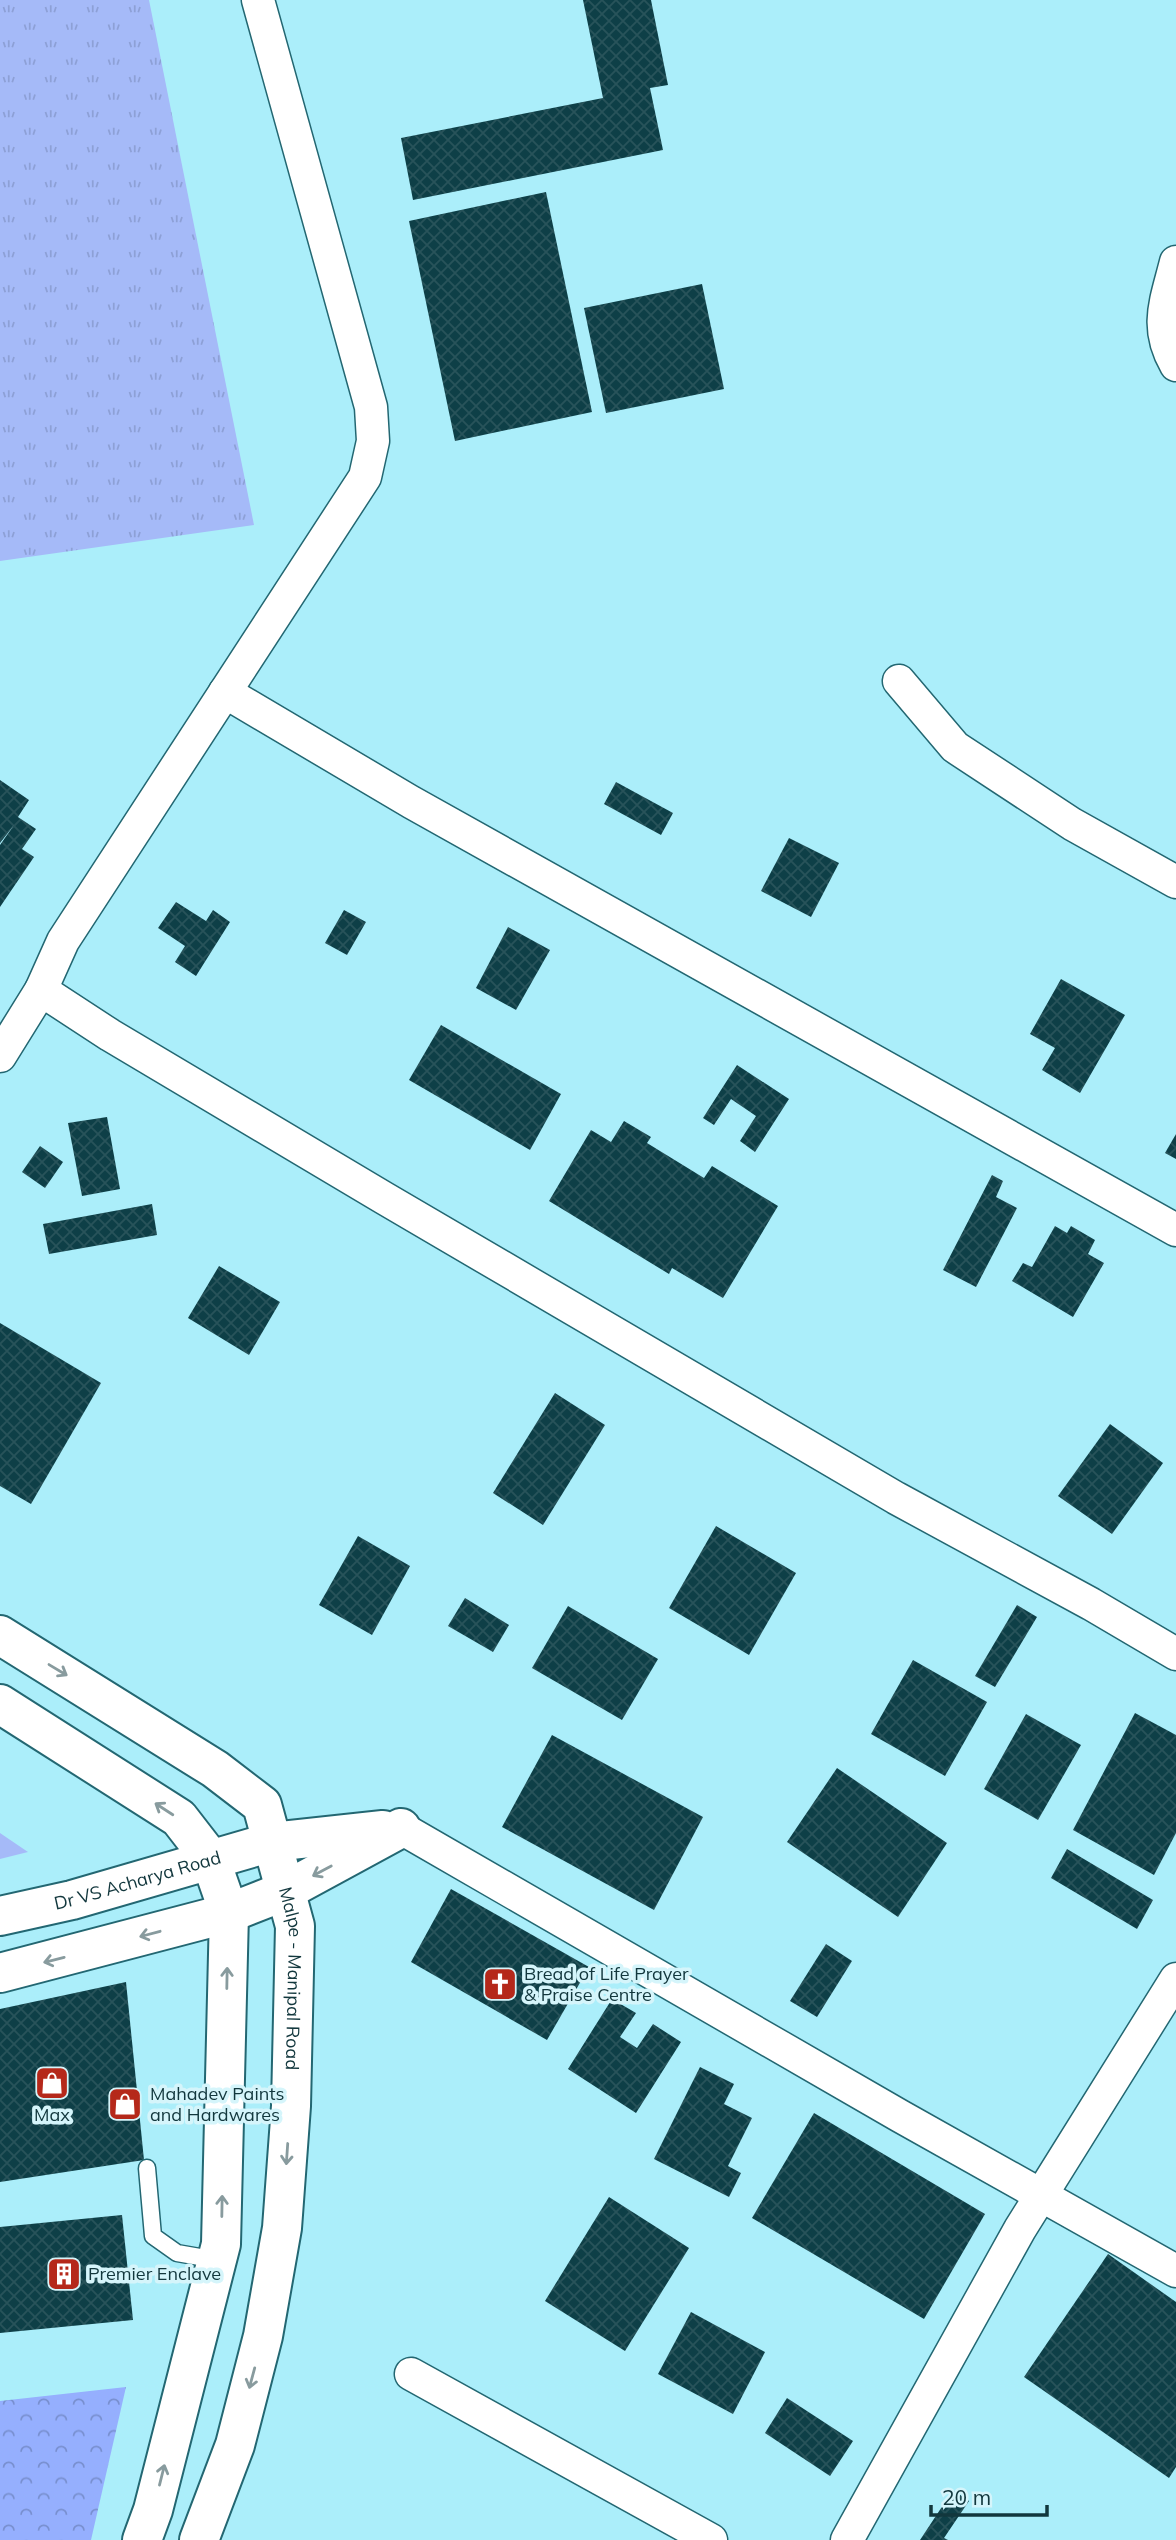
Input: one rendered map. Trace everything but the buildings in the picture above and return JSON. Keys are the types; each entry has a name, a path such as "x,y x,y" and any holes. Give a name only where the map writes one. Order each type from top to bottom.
{"main road":[{"name":"Malpe - Manipal Road","path":"0,1634 215,1769 262,1805 295,1926 291,2106 282,2228 263,2336 235,2445 199,2540"},
{"path":"0,1703 179,1818 210,1858 229,1913 221,2244 153,2510 142,2540"},
{"name":"Dr VS Acharya Road","path":"0,1916 72,1900 272,1842 401,1828"},
{"path":"0,1973 229,1913 285,1891 401,1828"}],"street":[{"path":"0,1056 41,990 63,942 365,477 373,441 371,407 258,0"},
{"path":"1176,262 1162,316 1167,351 1176,366"},
{"path":"899,681 955,747 1072,824 1176,882"},
{"path":"225,692 411,802 1176,1230"},
{"path":"41,990 110,1035 896,1499 1091,1604 1176,1654"},
{"path":"401,1828 1176,2271"},
{"path":"847,2540 1020,2229 1176,1979"},
{"path":"411,2374 711,2540"}],"lane":[{"path":"147,2168 153,2236 177,2253 217,2260"}],"green space":[{"path":"0,0 149,0 254,525 0,561"},
{"path":"0,1833 28,1852 0,1859"},
{"path":"126,2387 91,2540 0,2540 0,2401"}],"place":[{"name":"Bread of Life Prayer & Praise Centre","path":"500,1984"},
{"name":"Max","path":"52,2083"},
{"name":"Mahadev Paints and Hardwares","path":"125,2104"},
{"name":"Premier Enclave","path":"64,2274"}]}
